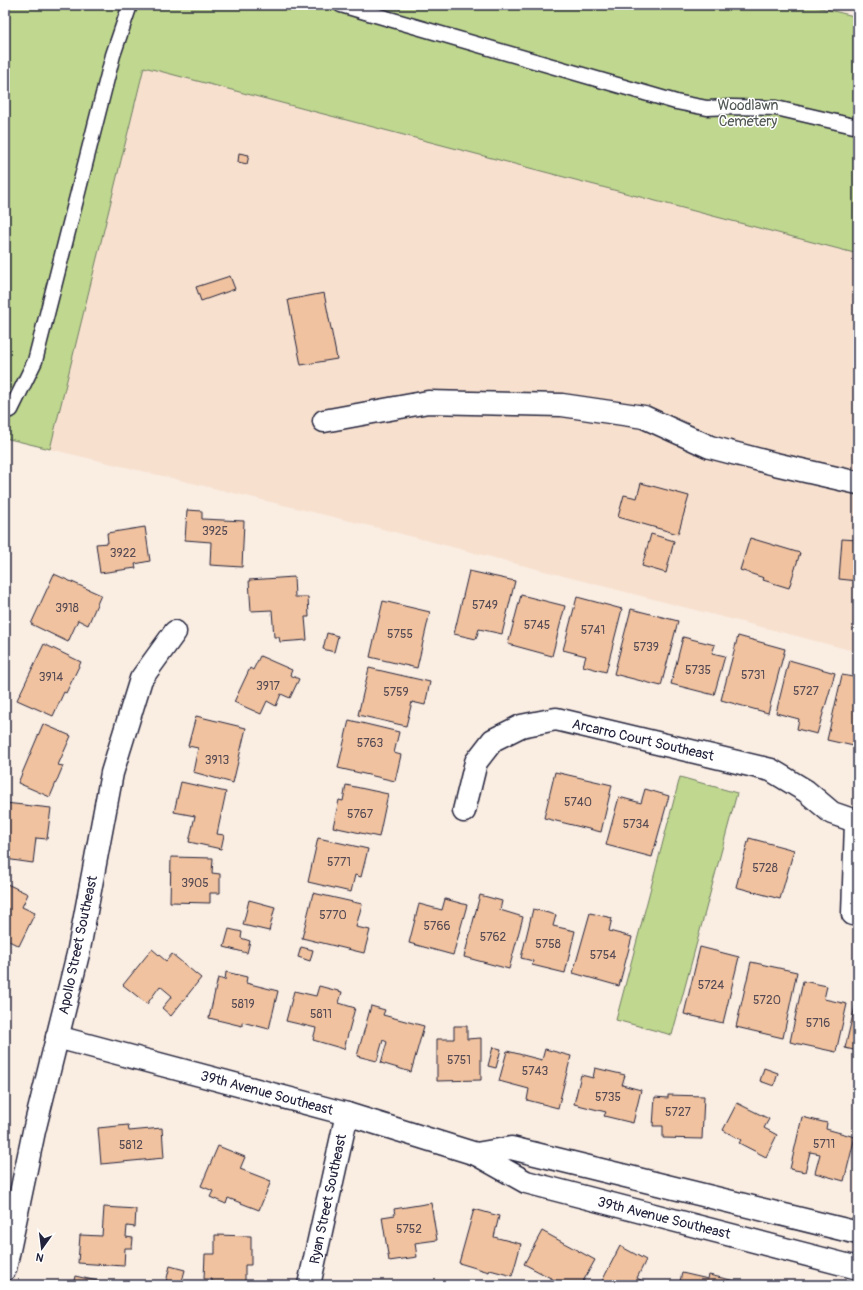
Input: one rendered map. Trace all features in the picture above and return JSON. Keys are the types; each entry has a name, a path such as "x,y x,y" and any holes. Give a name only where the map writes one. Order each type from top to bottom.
{"street":[{"path":"324,421 428,402 562,405 644,417 710,447 858,483"},
{"name":"Apollo Street Southeast","path":"5,1269 34,1131 78,954 112,774 141,679 174,632"},
{"name":"Arcarro Court Southeast","path":"464,811 476,762 493,740 521,726 556,719 771,770 806,791 832,813 857,822"},
{"path":"853,914 857,822"},
{"name":"39th Avenue Southeast","path":"57,1037 347,1114 476,1154 526,1182 858,1268"},
{"name":"Ryan Street Southeast","path":"309,1285 347,1114"},
{"name":"39th Avenue Southeast","path":"476,1154 511,1148 858,1233"}],"lane":[{"path":"11,410 34,361 113,55 130,5"},
{"path":"341,5 676,102 707,108 776,108 858,127"}],"shaded area":[{"path":"144,67 858,254 858,652 371,526 50,449"}],"green space":[{"name":"Woodlawn Cemetery","path":"5,5 809,5 858,17 858,254 144,67 50,449 5,438"},
{"path":"680,777 737,793 672,1035 616,1020"}],"building":[{"path":"239,153 249,155 247,164 238,162"},
{"path":"230,276 235,289 201,301 196,287"},
{"path":"324,293 337,359 301,365 288,300"},
{"path":"641,483 689,496 678,534 618,517 624,495 637,498"},
{"path":"187,510 202,511 202,519 244,521 242,567 210,565 211,542 185,540"},
{"path":"145,527 150,561 135,564 136,568 100,573 96,544 108,543 107,533"},
{"path":"651,534 674,541 666,573 642,566"},
{"path":"750,538 800,553 789,588 763,580 764,578 740,570"},
{"path":"842,539 858,540 858,581 839,579"},
{"path":"469,571 515,581 502,634 479,629 476,639 454,634"},
{"path":"54,574 101,595 88,625 78,620 68,642 31,624"},
{"path":"294,577 295,597 308,597 309,617 305,617 307,640 280,642 279,637 274,637 272,610 251,611 249,580"},
{"path":"521,595 565,606 552,656 508,644"},
{"path":"577,597 622,609 606,672 583,666 586,656 563,650"},
{"path":"383,601 430,612 417,668 370,657"},
{"path":"631,609 678,621 661,686 614,674"},
{"path":"327,633 338,636 334,652 323,649"},
{"path":"738,636 785,649 768,713 721,700"},
{"path":"683,637 715,645 712,653 725,656 714,695 671,684"},
{"path":"44,644 81,662 66,693 64,692 53,716 17,700"},
{"path":"260,656 292,670 290,675 299,679 290,698 281,694 276,706 267,701 261,714 234,702 250,668 253,670"},
{"path":"789,660 835,673 817,734 797,729 799,719 776,713"},
{"path":"369,668 430,682 425,705 412,702 406,726 358,715"},
{"path":"842,675 858,678 858,747 827,740"},
{"path":"196,716 246,728 233,783 193,772 198,748 188,746"},
{"path":"349,720 399,732 394,753 401,755 395,781 338,768"},
{"path":"43,724 71,736 58,765 63,766 50,797 18,783"},
{"path":"555,772 612,785 601,832 544,818"},
{"path":"181,782 226,792 217,834 224,835 221,849 189,842 195,816 174,812"},
{"path":"346,785 388,794 379,837 333,827 339,800 343,801"},
{"path":"645,789 669,796 652,857 606,845 619,797 641,803"},
{"path":"5,803 51,808 47,839 36,838 33,863 5,859"},
{"path":"318,838 368,849 361,877 355,875 351,892 308,882"},
{"path":"749,838 794,850 780,899 736,887"},
{"path":"171,857 213,858 212,873 220,874 220,893 210,893 210,903 170,902"},
{"path":"5,883 28,894 22,907 35,913 19,946 5,939"},
{"path":"313,893 362,904 356,927 370,930 364,953 302,938"},
{"path":"480,895 502,901 500,910 523,917 509,969 464,957"},
{"path":"445,899 467,905 453,955 409,943 419,904 442,910"},
{"path":"249,900 275,907 269,931 243,925"},
{"path":"533,909 556,915 553,926 575,931 565,973 532,965 533,961 521,958"},
{"path":"590,913 612,918 609,931 632,937 619,986 573,973"},
{"path":"229,929 242,932 241,938 250,941 247,953 224,947"},
{"path":"301,947 313,950 310,961 298,957"},
{"path":"700,947 739,957 723,1023 684,1014"},
{"path":"152,949 166,961 172,954 201,978 171,1016 162,1008 172,996 160,986 147,1004 123,985"},
{"path":"751,962 797,972 783,1038 736,1027"},
{"path":"226,972 247,977 246,983 278,991 269,1029 242,1022 242,1026 209,1018 218,978 225,980"},
{"path":"5,976 8,977 6,1014 5,1014"},
{"path":"803,981 827,986 824,999 847,1004 836,1052 790,1042"},
{"path":"319,986 342,992 339,1003 355,1008 344,1049 313,1040 316,1028 286,1021 294,991 316,996"},
{"path":"858,998 858,1051 845,1048"},
{"path":"371,1006 385,1010 383,1015 424,1026 411,1072 381,1063 387,1042 383,1040 377,1061 357,1056"},
{"path":"454,1026 467,1026 467,1039 481,1038 481,1080 437,1081 437,1039 454,1039"},
{"path":"493,1047 501,1049 496,1068 488,1066"},
{"path":"545,1049 571,1056 558,1108 527,1100 529,1089 499,1081 507,1051 542,1060"},
{"path":"595,1068 625,1075 622,1085 641,1090 633,1123 604,1116 606,1112 574,1104 581,1075 593,1078"},
{"path":"764,1068 778,1073 774,1086 760,1081"},
{"path":"668,1095 704,1096 702,1139 663,1138 663,1126 653,1126 655,1097 668,1098"},
{"path":"737,1103 769,1119 764,1128 777,1135 766,1157 739,1143 741,1140 723,1130"},
{"path":"802,1117 827,1123 826,1129 855,1137 844,1181 815,1173 820,1154 810,1152 805,1172 790,1169"},
{"path":"128,1125 129,1131 162,1128 164,1158 101,1164 98,1128"},
{"path":"218,1146 245,1157 240,1169 271,1181 259,1210 228,1198 226,1204 210,1197 213,1191 201,1186"},
{"path":"431,1203 437,1240 415,1243 417,1257 389,1261 382,1217 395,1215 394,1209"},
{"path":"104,1207 136,1209 135,1227 127,1226 126,1237 133,1238 132,1248 125,1248 124,1266 78,1263 80,1235 102,1236"},
{"path":"474,1209 499,1216 494,1237 521,1244 512,1276 490,1270 489,1272 459,1263"},
{"path":"542,1231 595,1260 581,1285 564,1285 524,1264"},
{"path":"215,1235 251,1236 251,1265 245,1265 245,1285 212,1285 212,1279 204,1279 205,1254 215,1254"},
{"path":"620,1246 646,1260 637,1278 650,1285 600,1285"},
{"path":"170,1266 185,1270 181,1285 166,1282"},
{"path":"682,1273 708,1279 709,1275 744,1283 743,1285 679,1285"},
{"path":"75,1276 115,1285 73,1285"}]}
